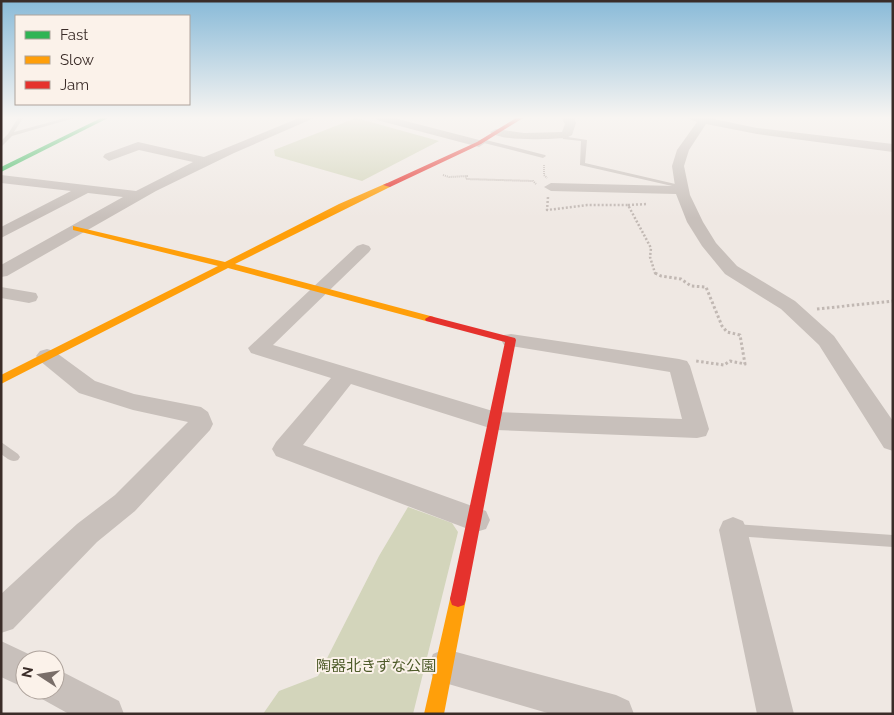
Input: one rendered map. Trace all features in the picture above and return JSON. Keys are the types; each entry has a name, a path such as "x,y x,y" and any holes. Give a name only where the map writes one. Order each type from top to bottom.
{"street":[{"path":"1,170 38,151"},
{"path":"109,157 124,151"},
{"path":"162,151 204,161"},
{"path":"1,272 76,228 226,151"},
{"path":"1,380 342,206 459,151"},
{"path":"683,151 678,166 681,188 695,222 710,246 731,270 793,310 827,341 893,441"},
{"path":"1,179 138,195"},
{"path":"548,189 681,188"},
{"path":"1,233 86,189"},
{"path":"76,228 228,265 319,289 511,340 678,366 697,430 496,422 258,348 319,289 363,249"},
{"path":"1,292 28,298"},
{"path":"434,714 476,520 511,340"},
{"path":"1,617 87,533 125,504 201,424 200,418 193,413 133,402 87,387 47,356"},
{"path":"346,375 285,449 476,520"},
{"path":"733,530 776,714"},
{"path":"1,658 15,665"},
{"path":"445,666 616,714"},
{"path":"65,691 106,714"}],"lane":[{"path":"522,151 543,156"},
{"path":"583,151 582,164 681,188"},
{"path":"1,446 14,457"},
{"path":"733,530 893,541"}],"path":[{"path":"543,156 544,175 548,189 547,210 628,205 651,248 650,256 655,273 661,276 681,279 691,286 706,287 722,326 727,332 740,335 745,364 730,361 724,364 693,360"},
{"path":"423,168 449,177 467,176 466,179 477,180 533,181 548,189"},
{"path":"793,310 849,307 870,302 893,301"}],"green space":[{"path":"274,151 419,151 362,181 275,156"},
{"name":"陶器北きずな公園","path":"408,507 452,523 458,532 413,714 263,714 279,691 318,676 379,556"}],"traffic: fast":[{"path":"1,170 38,151"}],"traffic: slow":[{"path":"1,380 342,206 387,185"},
{"path":"76,228 227,265 430,319"},
{"path":"434,714 458,599"}],"traffic: jam":[{"path":"387,185 461,151"},
{"path":"430,319 511,340 458,599"}]}
